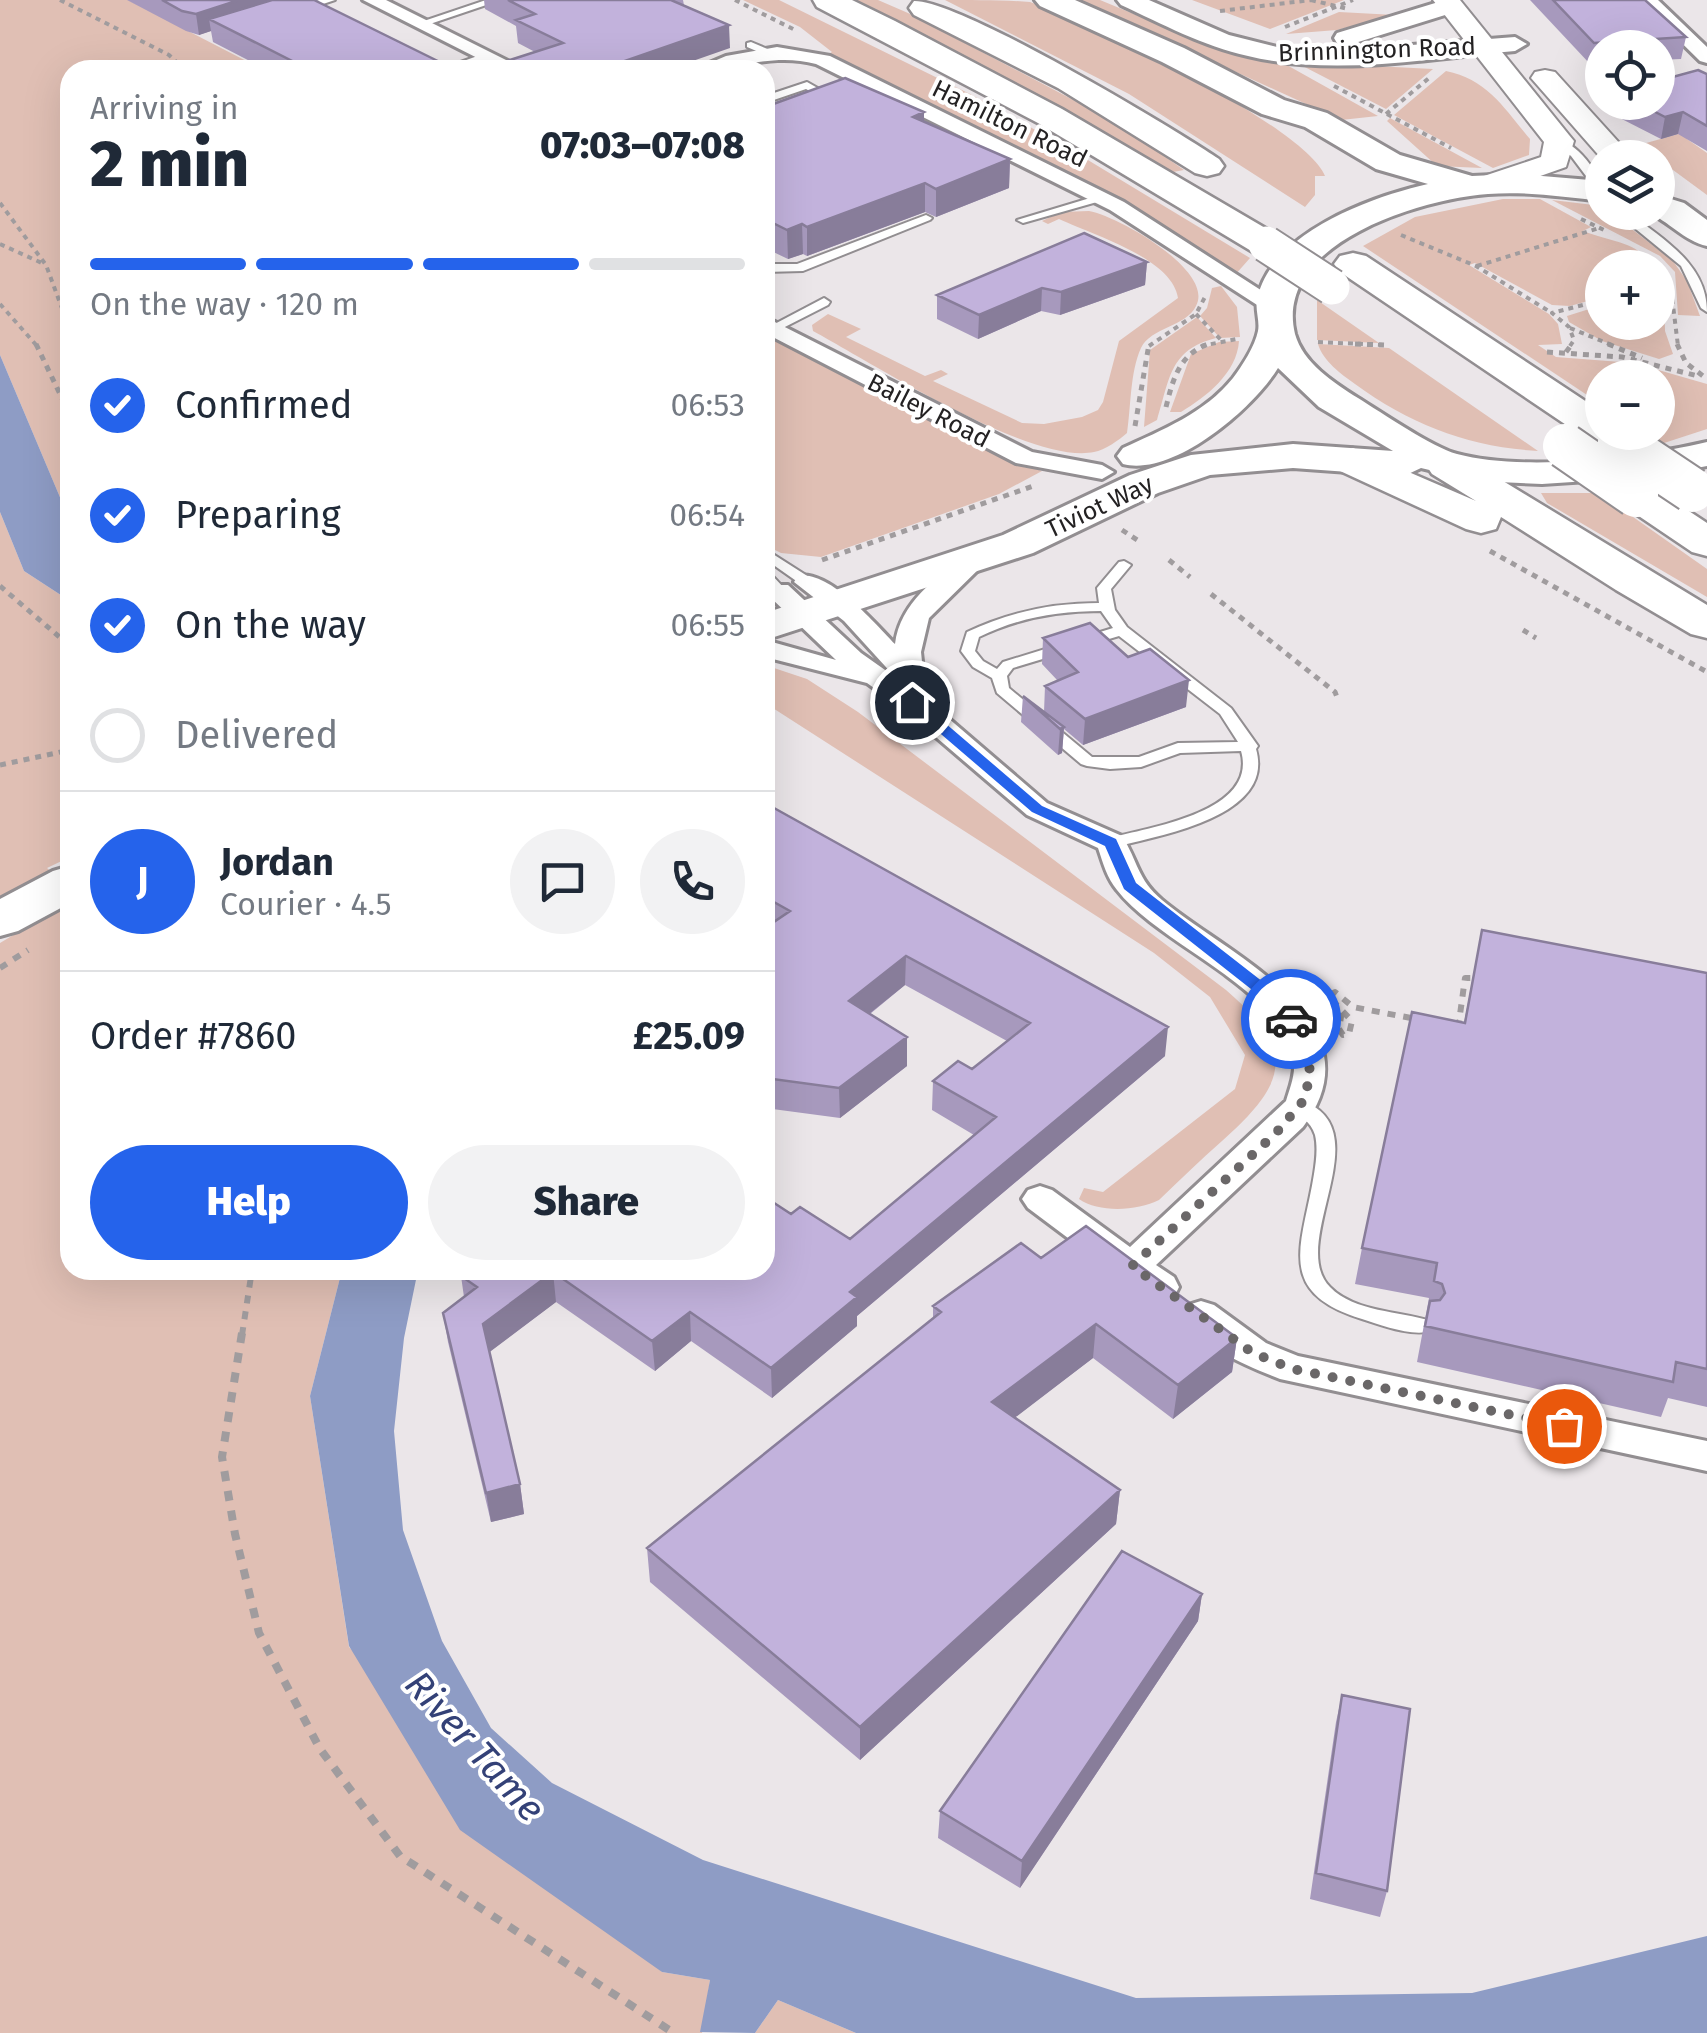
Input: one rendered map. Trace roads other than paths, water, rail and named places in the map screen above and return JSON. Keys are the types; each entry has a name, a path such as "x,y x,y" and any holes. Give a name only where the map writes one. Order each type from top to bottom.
{"highway":[{"path":"828,0 972,71 1128,158 1276,226 1342,276 1585,430"},
{"path":"909,0 1014,48 1110,102 1240,188"},
{"path":"1606,450 1636,495 1707,543"},
{"path":"1627,450 1702,481"},
{"path":"1337,460 1568,560 1632,582"},
{"path":"1446,465 1632,582 1707,624"}],"main road":[{"path":"1050,0 1173,55 1273,107 1316,120 1388,162 1481,185 1585,204"},
{"path":"1457,2 1599,140"},
{"path":"1273,107 1328,156 1338,198 1405,202 1548,166 1555,160 1559,141 1513,88 1493,38"},
{"name":"Tiviot Way","path":"789,590 1023,510 1194,430 1221,413 1252,385 1264,326 1287,272 1338,198"},
{"path":"1675,208 1707,217"},
{"path":"1675,214 1707,236"},
{"path":"1264,326 1291,360 1331,396 1446,465"},
{"name":"Tiviot Way","path":"789,590 976,559 1018,544 1178,470 1234,458 1586,470 1702,481"},
{"path":"0,920 60,887"}],"street":[{"path":"372,0 495,60"},
{"name":"Brinnington Road","path":"1130,0 1249,49 1280,54 1493,38"},
{"name":"Brinnington Road","path":"1159,0 1257,38 1343,48"},
{"path":"1648,0 1707,57"},
{"path":"1343,48 1457,2"},
{"name":"Hamilton Road","path":"728,60 759,48 823,60 1100,198 1230,279 1264,326"},
{"path":"1343,48 1457,66 1513,88"},
{"name":"Bailey Road","path":"775,329 1024,458 1102,472"},
{"path":"900,685 906,648 920,606 976,559"},
{"path":"789,590 1037,809 1111,843 1129,885 1276,1000 1296,1026 1308,1050 1310,1075 1300,1106 1132,1266"},
{"path":"775,651 900,685"},
{"path":"1040,1199 1253,1353 1293,1369 1707,1456"}],"lane":[{"path":"295,10 330,0"},
{"path":"420,24 496,0"},
{"path":"474,60 486,56"},
{"path":"775,97 808,85 831,96 827,104 811,110"},
{"path":"1559,141 1575,154 1585,184"},
{"path":"1023,220 1100,198"},
{"path":"775,268 799,268 926,218"},
{"path":"1643,230 1686,264 1707,308"},
{"path":"775,323 824,302"},
{"path":"1111,843 1202,818 1244,790 1251,767 1250,746 1218,705 1123,630 1104,607 1104,588 1124,566"},
{"path":"1104,607 1044,608 999,621 972,635 968,650 978,664 999,676 1002,690 1087,760 1110,764 1141,762 1178,748 1250,746"},
{"path":"999,676 1008,665 1123,630"},
{"path":"1300,1106 1319,1122 1326,1149 1312,1226 1310,1272 1321,1292 1358,1310 1424,1326"}],"water":[{"path":"0,355 60,497 60,594 24,571 0,512"},
{"name":"River Tame","path":"339,1280 416,1280 404,1338 394,1431 403,1530 442,1641 491,1728 552,1783 703,1860 1136,1998 1472,1993 1707,1936 1707,2033 856,2033 778,2000 755,2033 700,2032 710,1980 662,1972 460,1830 349,1646 310,1396"}]}
